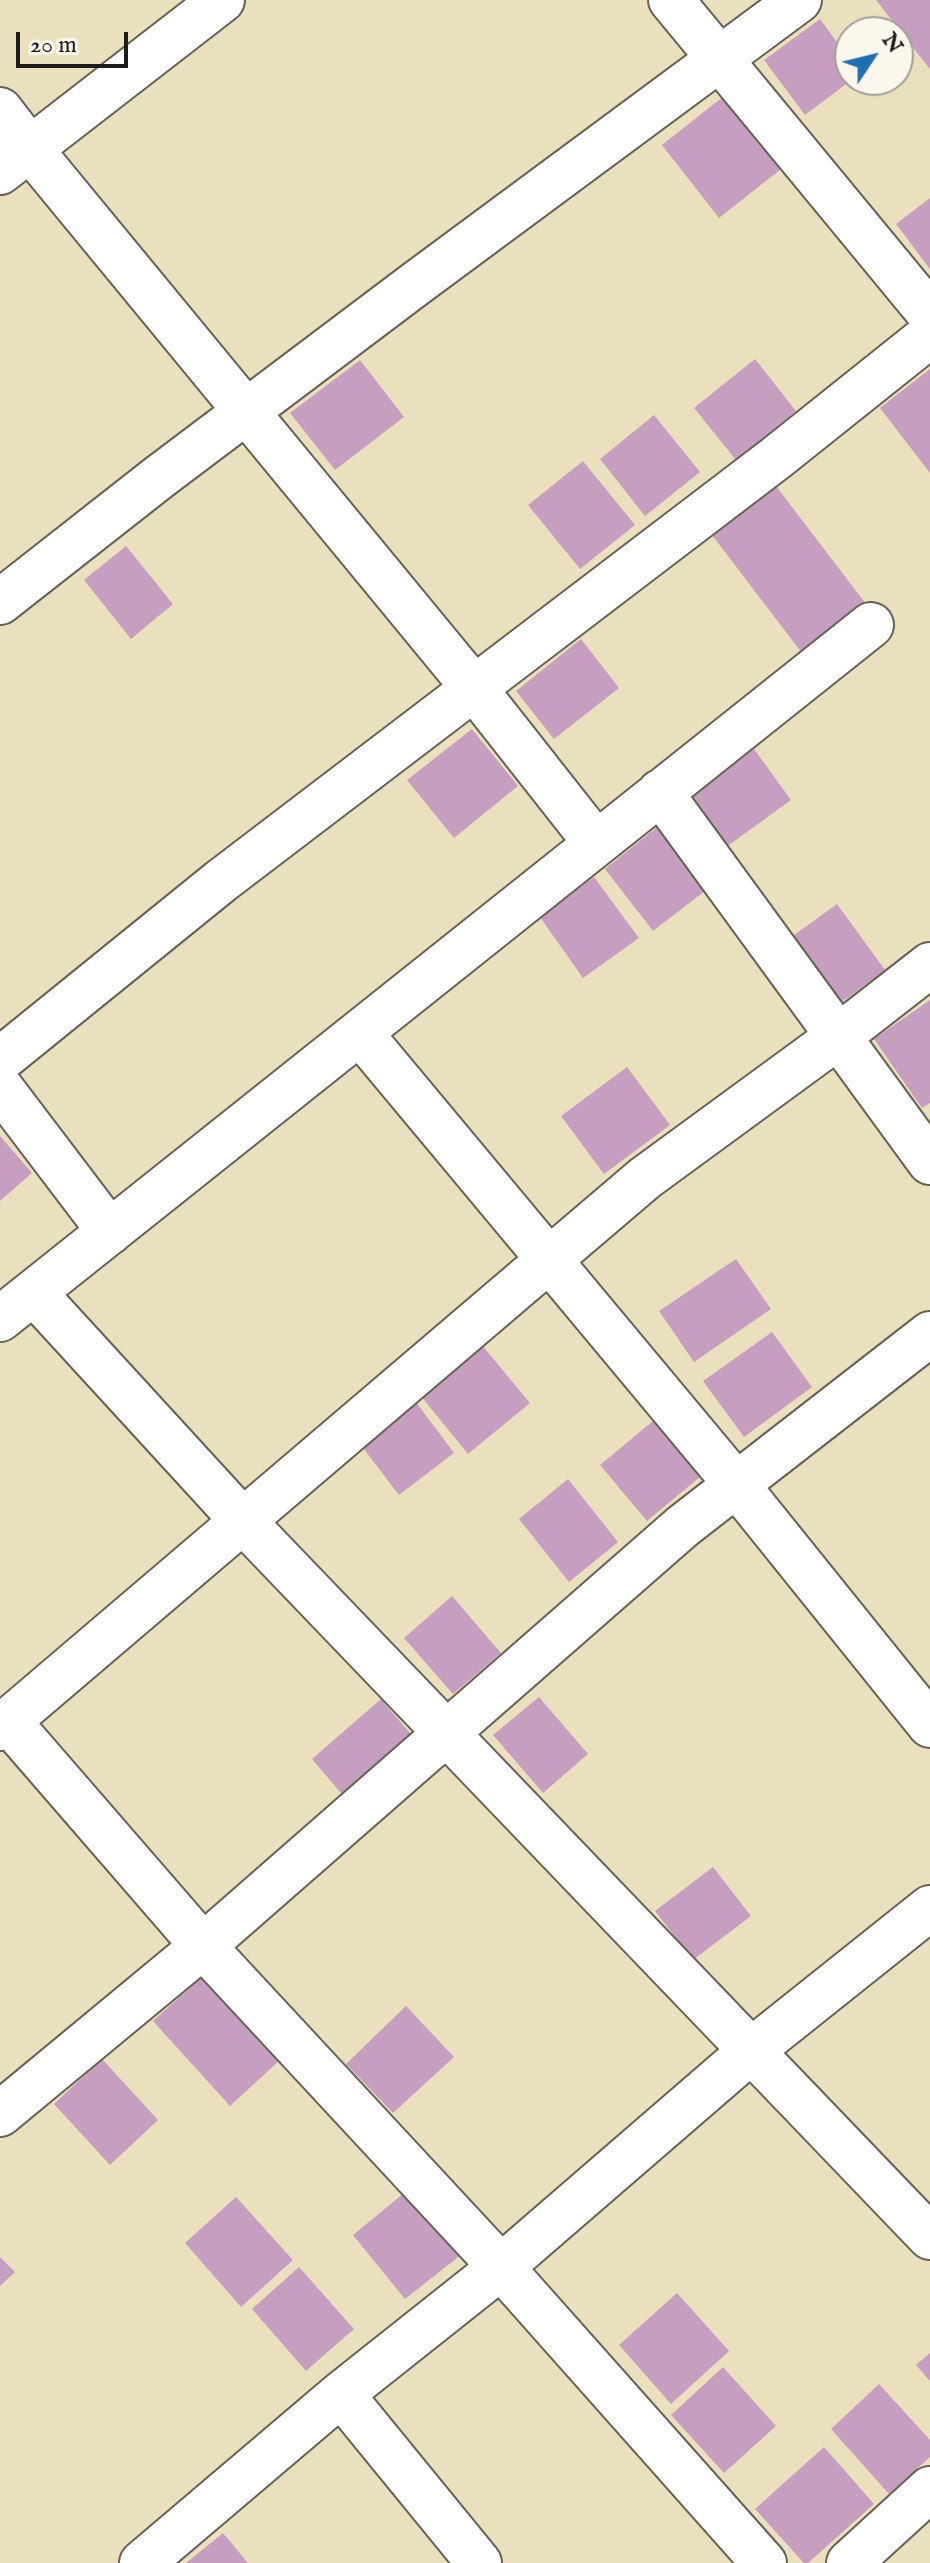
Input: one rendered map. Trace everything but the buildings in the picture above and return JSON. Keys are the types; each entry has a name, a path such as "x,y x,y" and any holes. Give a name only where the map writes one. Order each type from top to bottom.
{"street":[{"path":"15,161 222,0"},
{"path":"671,0 930,314"},
{"path":"0,602 246,412 799,0"},
{"path":"0,110 15,161 246,412 474,688 596,843"},
{"path":"0,1060 221,881 776,458 930,335"},
{"path":"871,625 17,1306 242,1520 930,2237"},
{"path":"660,792 930,1162"},
{"path":"764,2563 501,2267 203,1946 4,1725 645,1178 930,965"},
{"path":"360,1033 551,1259 930,1725"},
{"path":"0,1087 110,1232"},
{"path":"5,2099 203,1946 683,1526 930,1334"},
{"path":"142,2563 341,2394 501,2267 752,2050 930,1908"},
{"path":"341,2394 479,2563"},
{"path":"849,2563 930,2489"}]}
